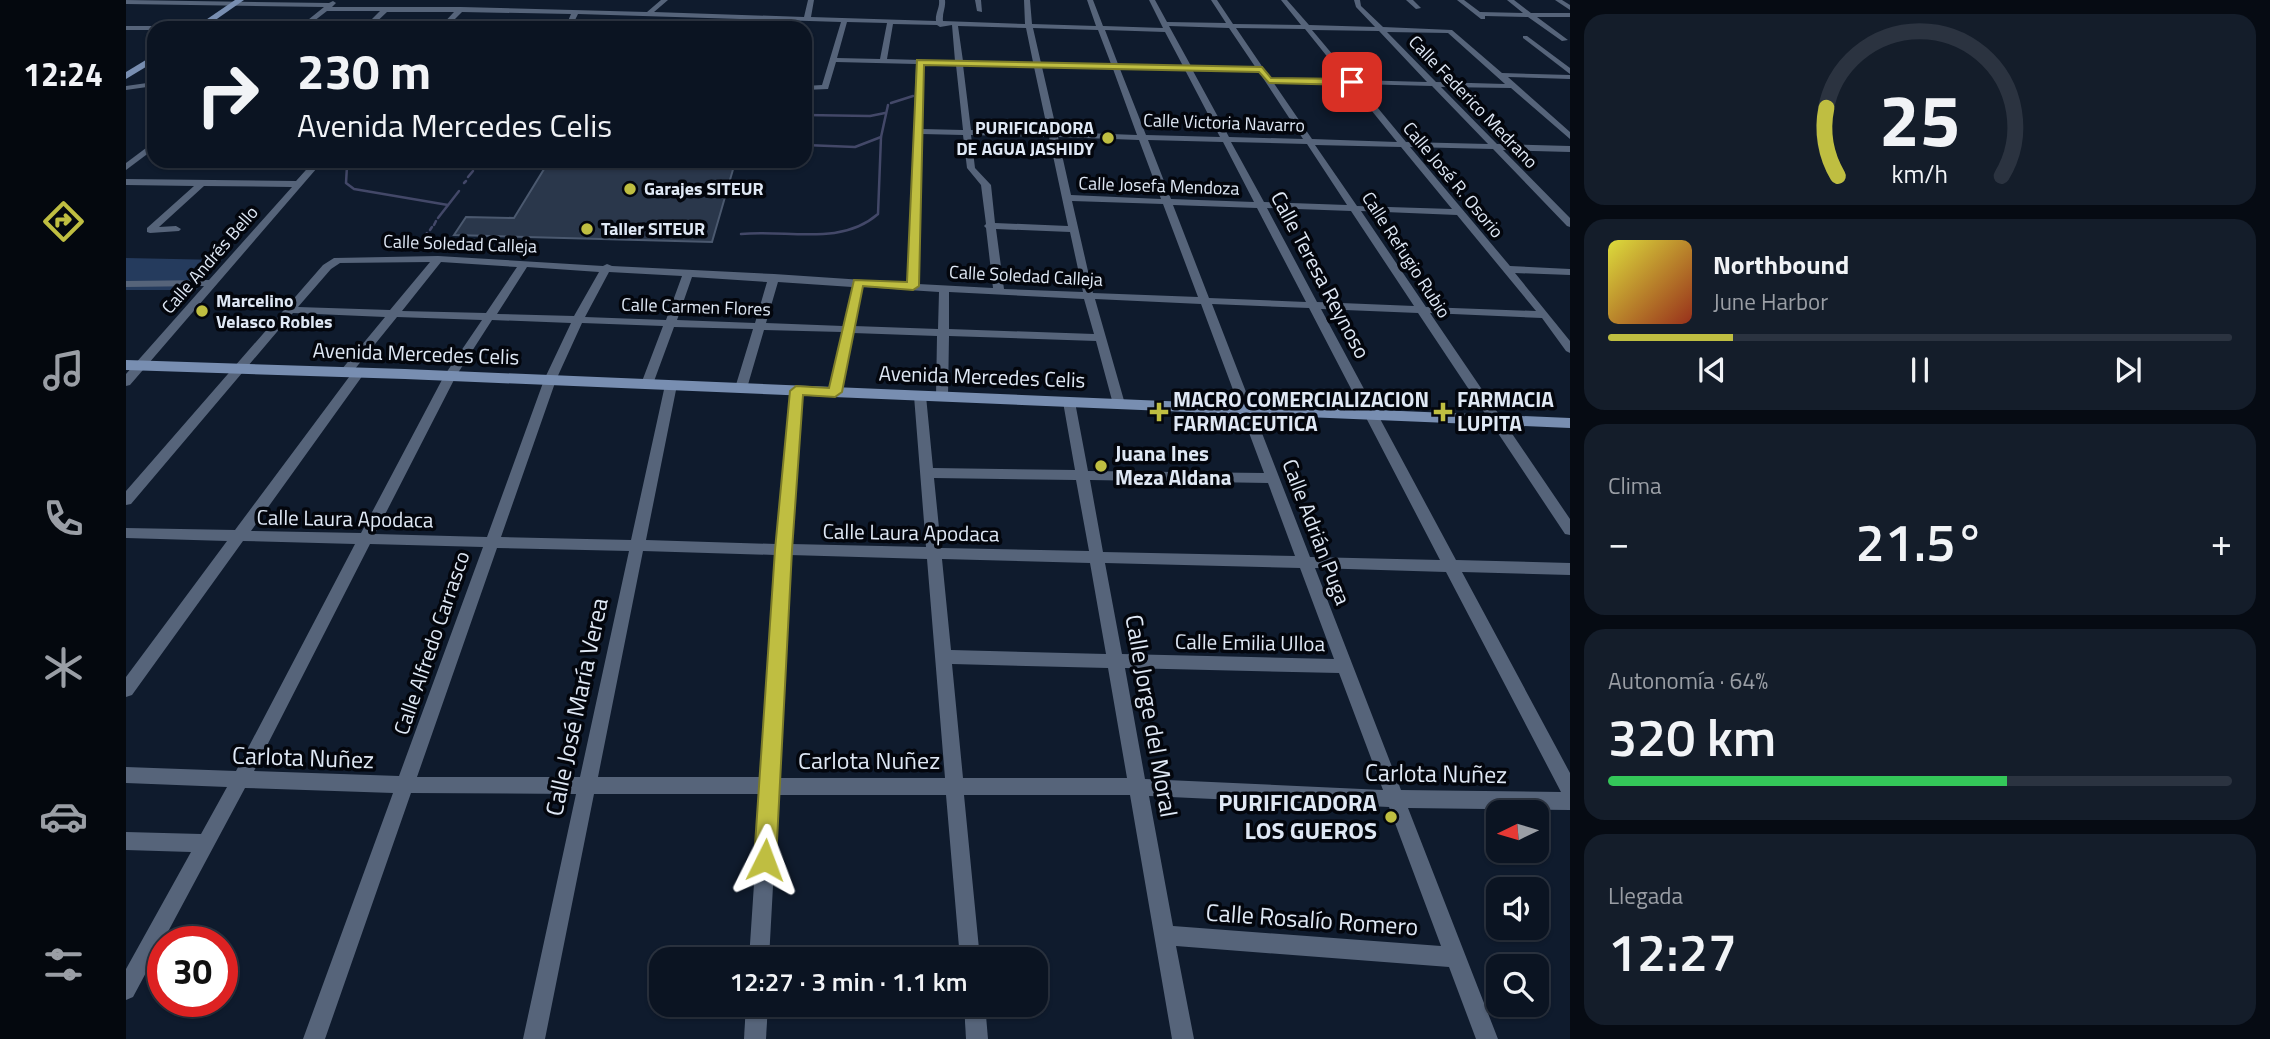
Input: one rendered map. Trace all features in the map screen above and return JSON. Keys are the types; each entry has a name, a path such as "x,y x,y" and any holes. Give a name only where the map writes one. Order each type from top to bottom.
{"main road":[{"path":"209,21 238,2"},
{"path":"126,77 147,63"},
{"name":"Avenida Mercedes Celis","path":"133,365 1570,423"}],"street":[{"path":"310,21 337,0"},
{"path":"494,10 504,0"},
{"path":"554,11 563,0"},
{"path":"647,15 665,0"},
{"path":"811,0 807,20 1028,27 1232,25 1450,31 1570,136"},
{"path":"940,25 942,0"},
{"path":"978,0 980,11"},
{"path":"1027,0 1028,27 1089,297 1119,404"},
{"name":"Calle Adrián Puga","path":"1090,0 1487,1039"},
{"name":"Calle Teresa Reynoso","path":"1152,0 1570,791"},
{"name":"Calle Refugio Rubio","path":"1214,0 1570,530"},
{"name":"Calle José R. Osorio","path":"1284,0 1545,315 1570,349"},
{"name":"Calle Federico Medrano","path":"1357,0 1358,6 1570,224"},
{"path":"1409,0 1418,8"},
{"path":"1460,0 1480,16 1570,15"},
{"path":"1510,0 1562,39"},
{"path":"1559,0 1570,8"},
{"path":"168,9 181,1"},
{"path":"129,2 238,2 386,9 554,11 758,21"},
{"path":"373,21 386,9"},
{"path":"421,17 428,9"},
{"path":"449,21 461,9"},
{"path":"571,21 575,12"},
{"path":"704,21 707,17"},
{"path":"812,88 825,87 844,22"},
{"path":"883,61 890,23"},
{"path":"955,25 971,168 986,185 999,292"},
{"path":"126,28 147,28"},
{"path":"1525,37 1570,75"},
{"path":"833,60 1262,70"},
{"path":"913,286 920,62"},
{"path":"1501,75 1570,75"},
{"path":"126,77 147,78"},
{"path":"1269,80 1513,86"},
{"path":"126,88 147,85"},
{"name":"Calle Victoria Navarro","path":"919,131 1570,149"},
{"path":"126,167 147,150"},
{"name":"Calle Andrés Bello","path":"126,382 133,365 212,283 313,168"},
{"path":"126,182 299,184"},
{"path":"176,229 150,230 201,184"},
{"name":"Calle Josefa Mendoza","path":"1067,198 1460,212"},
{"path":"989,226 1074,229"},
{"path":"126,690 394,313 438,259"},
{"name":"Calle Soledad Calleja","path":"289,310 327,267 338,260 438,259 1089,297 1545,315"},
{"path":"126,990 240,780 450,376 525,263"},
{"name":"Calle Alfredo Carrasco","path":"314,1039 550,380 578,319 607,267"},
{"path":"1507,269 1570,272"},
{"path":"647,384 689,272"},
{"path":"741,388 774,277"},
{"path":"835,392 858,282"},
{"path":"126,284 212,283"},
{"path":"942,397 944,289"},
{"path":"126,500 289,310"},
{"name":"Calle Carmen Flores","path":"289,310 1101,338"},
{"name":"Calle José María Verea","path":"534,1039 671,385"},
{"path":"760,947 783,550 796,391"},
{"path":"920,396 969,947"},
{"name":"Calle Jorge del Moral","path":"1069,402 1183,1039"},
{"path":"927,473 1272,478"},
{"name":"Calle Laura Apodaca","path":"126,533 1570,569"},
{"name":"Calle Emilia Ulloa","path":"943,657 1345,666"},
{"name":"Carlota Nuñez","path":"126,775 406,785 1137,787 1395,799 1570,801"},
{"path":"126,841 206,843"},
{"name":"Calle Rosalío Romero","path":"1163,935 1456,957"},
{"path":"755,1039 756,1017"},
{"path":"975,1017 978,1039"}],"shaded area":[{"path":"126,258 222,260 196,290 126,290"}],"building":[{"path":"545,168 733,168 712,242 454,235 466,217 514,218"}],"waterway":[{"path":"891,103 913,96"},
{"path":"881,137 888,105"},
{"path":"812,115 870,116 885,113"},
{"path":"741,234 830,234 863,224 878,214 881,137"},
{"path":"812,145 855,147 881,137"},
{"path":"347,168 346,183 354,189 448,205"},
{"path":"468,177 473,171"},
{"path":"438,218 459,191"},
{"path":"434,225 436,221"},
{"path":"422,241 427,233"}],"place":[{"name":"PURIFICADORA DE AGUA JASHIDY","path":"1108,138"},
{"name":"Garajes SITEUR","path":"630,189"},
{"name":"Taller SITEUR","path":"587,229"},
{"name":"Marcelino Velasco Robles","path":"202,311"},
{"name":"MACRO COMERCIALIZACION FARMACEUTICA","path":"1159,412"},
{"name":"FARMACIA LUPITA","path":"1443,412"},
{"name":"Juana Ines Meza Aldana","path":"1101,466"},
{"name":"PURIFICADORA LOS GUEROS","path":"1391,817"}],"route":[{"path":"765,860 783,550 796,391 835,392 858,282 913,286 920,62 1262,70 1269,80 1352,82"}]}
